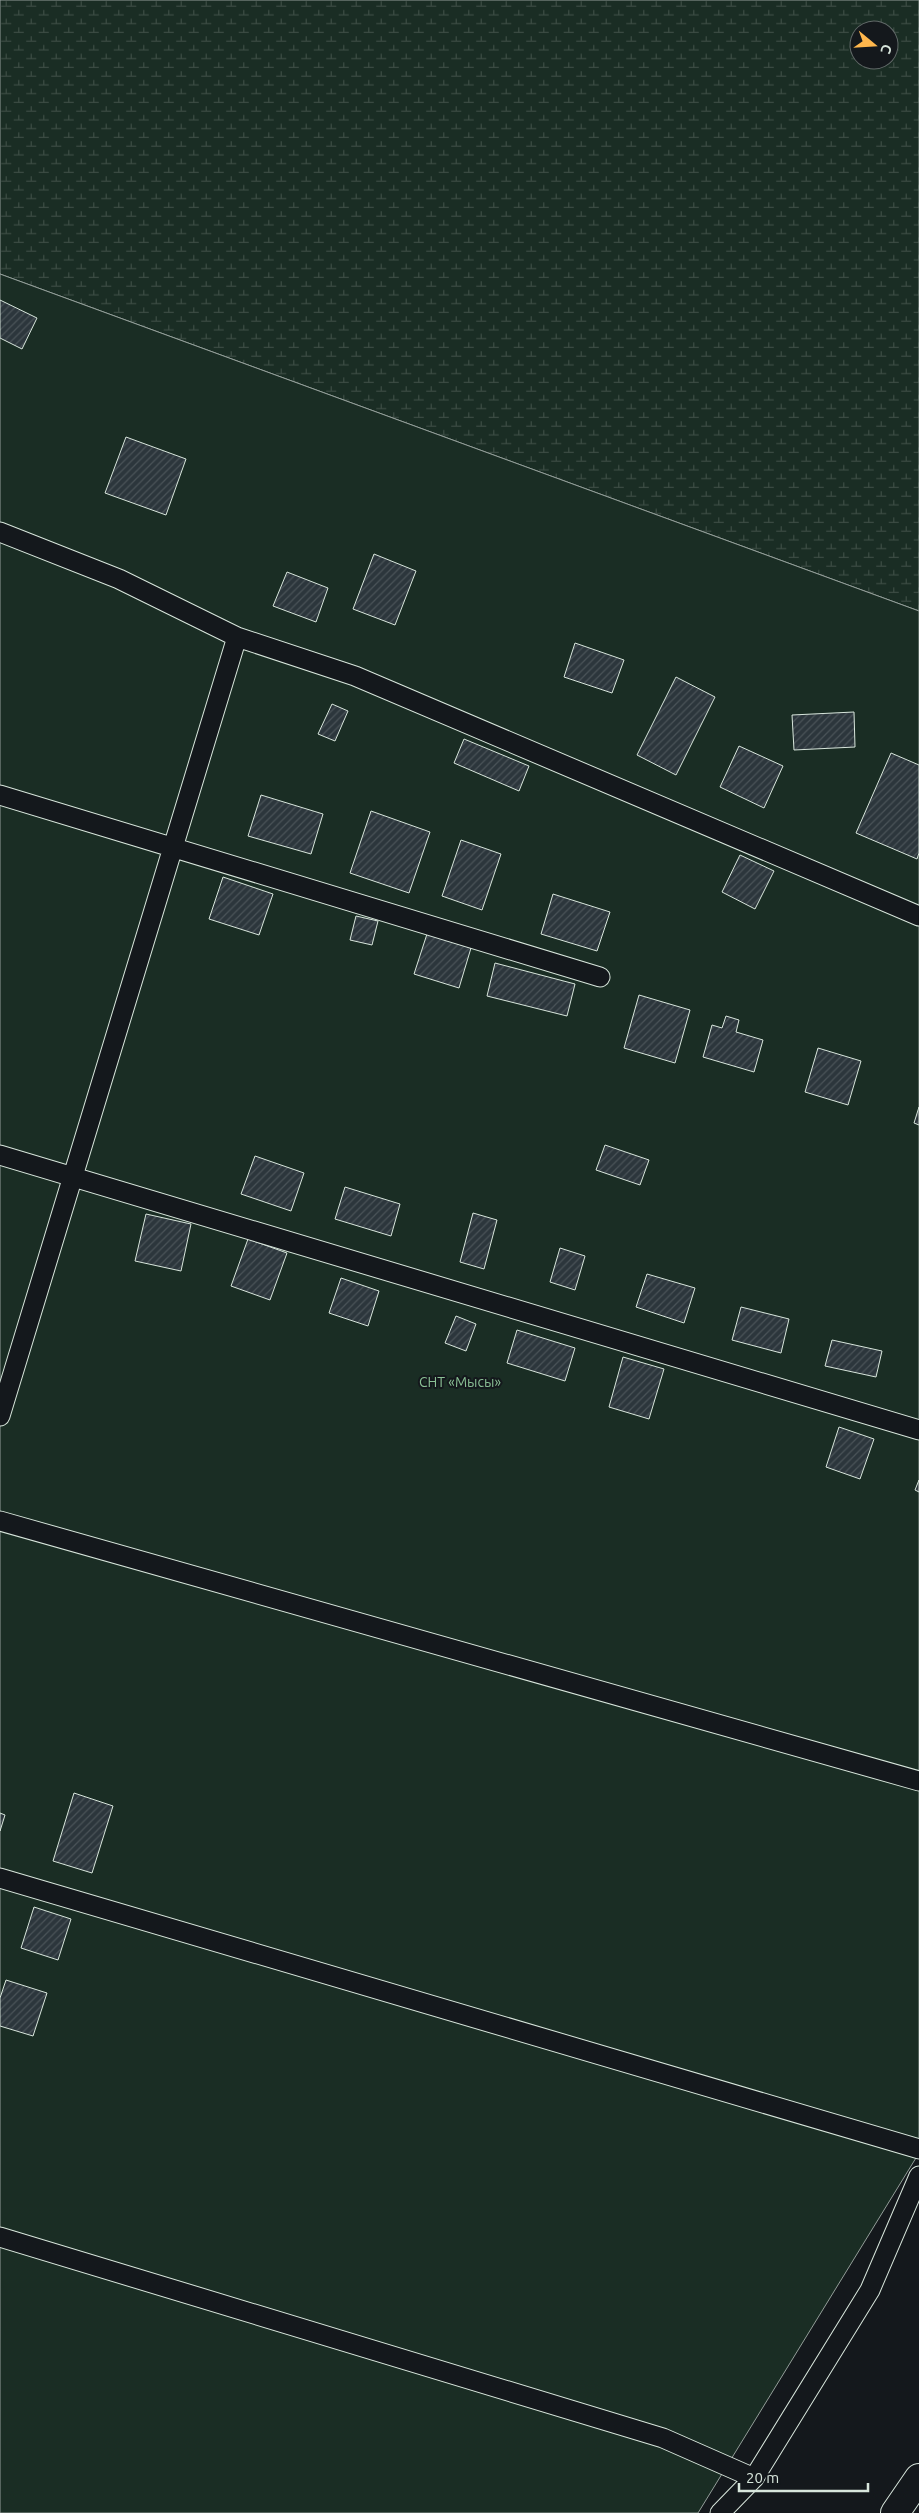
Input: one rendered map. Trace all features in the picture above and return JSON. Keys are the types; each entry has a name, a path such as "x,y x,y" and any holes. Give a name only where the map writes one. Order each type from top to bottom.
{"main road":[{"path":"895,2513 919,2478"}],"lane":[{"path":"0,532 119,579 237,637 355,676 919,916"},
{"path":"0,1416 237,637"},
{"path":"0,795 600,977"},
{"path":"0,1154 919,1430"},
{"path":"0,1520 919,1781"},
{"path":"0,1878 919,2149"},
{"path":"720,2513 754,2478 870,2290 919,2176"},
{"path":"0,2237 663,2438 754,2478"}],"green space":[{"path":"0,0 919,0 919,611 0,274"},
{"name":"СНТ «Мысы»","path":"0,274 919,611 919,2153 698,2513 0,2513"}],"building":[{"path":"0,300 37,318 22,349 0,338"},
{"path":"126,437 186,459 166,515 105,493"},
{"path":"374,554 416,571 395,625 353,609"},
{"path":"287,572 328,588 316,622 273,606"},
{"path":"575,643 624,660 612,693 564,677"},
{"path":"676,677 715,697 676,775 637,755"},
{"path":"332,704 348,711 335,741 318,734"},
{"path":"854,712 855,747 794,750 792,715"},
{"path":"464,739 529,766 519,791 454,763"},
{"path":"739,746 783,766 764,808 720,787"},
{"path":"891,753 919,765 919,853 917,859 856,833"},
{"path":"261,795 323,814 311,854 248,836"},
{"path":"371,811 430,832 409,893 350,873"},
{"path":"461,840 501,854 482,910 442,896"},
{"path":"740,855 774,871 755,909 722,892"},
{"path":"223,877 273,894 259,935 209,919"},
{"path":"553,894 610,912 597,951 541,934"},
{"path":"356,916 378,921 372,945 350,940"},
{"path":"427,934 471,948 459,988 414,974"},
{"path":"495,963 575,984 567,1016 487,996"},
{"path":"639,995 690,1010 675,1063 624,1048"},
{"path":"726,1016 739,1020 736,1032 763,1040 754,1072 703,1057 712,1025 722,1028"},
{"path":"818,1048 861,1061 848,1105 805,1092"},
{"path":"919,1107 919,1125 914,1123"},
{"path":"605,1145 649,1160 640,1185 596,1170"},
{"path":"255,1156 304,1173 291,1211 241,1194"},
{"path":"345,1187 400,1204 391,1236 335,1219"},
{"path":"473,1213 497,1220 484,1269 460,1262"},
{"path":"146,1214 191,1224 181,1271 135,1261"},
{"path":"248,1239 287,1253 270,1300 231,1286"},
{"path":"560,1248 585,1256 575,1290 550,1282"},
{"path":"647,1274 695,1288 684,1323 636,1307"},
{"path":"341,1278 379,1291 368,1326 329,1313"},
{"path":"741,1307 789,1319 781,1353 732,1340"},
{"path":"456,1316 476,1324 466,1351 445,1343"},
{"path":"517,1330 575,1348 565,1381 507,1363"},
{"path":"832,1340 882,1351 876,1377 825,1366"},
{"path":"623,1357 664,1369 649,1419 609,1407"},
{"path":"839,1427 874,1439 860,1479 826,1467"},
{"path":"919,1480 919,1492 915,1490"},
{"path":"74,1793 113,1806 92,1873 53,1861"},
{"path":"0,1813 5,1815 0,1831"},
{"path":"34,1907 71,1919 58,1960 21,1948"},
{"path":"6,1980 47,1993 33,2036 0,2026 0,1998"}]}
